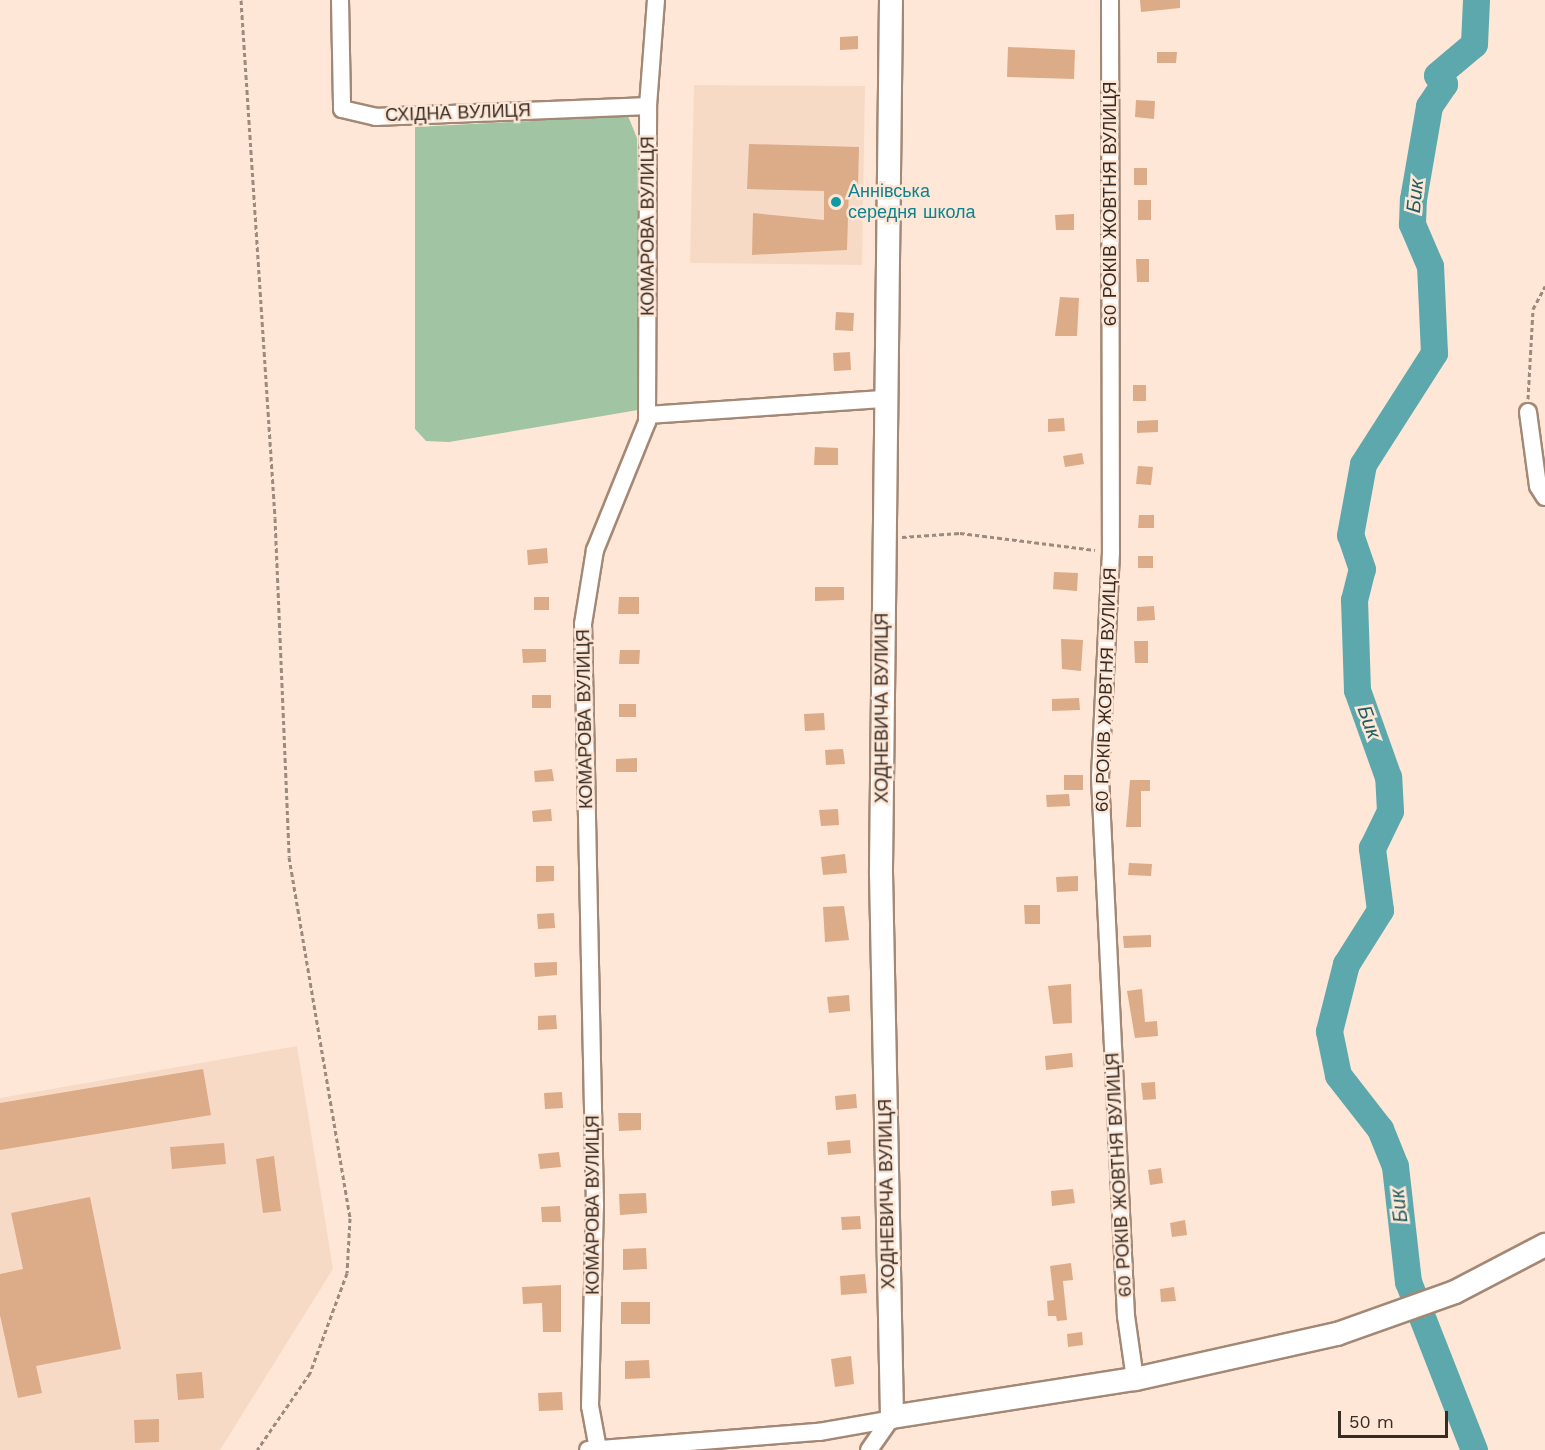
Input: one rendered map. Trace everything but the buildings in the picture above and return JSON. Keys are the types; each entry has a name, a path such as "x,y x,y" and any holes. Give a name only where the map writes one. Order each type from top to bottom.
{"main road":[{"name":"ХОДНЕВИЧА ВУЛИЦЯ","path":"890,1418 881,873 882,539 891,0"},
{"path":"890,1418 1135,1379 1394,1316 1455,1292 1545,1245"}],"street":[{"name":"СХІДНА ВУЛИЦЯ","path":"340,0 342,109 376,117 648,106"},
{"name":"КОМАРОВА ВУЛИЦЯ","path":"593,1449 590,1406 596,1206 583,624 595,549 648,415 648,106 656,0"},
{"name":"60 РОКІВ ЖОВТНЯ ВУЛИЦЯ","path":"1110,0 1111,552 1100,777 1126,1316 1135,1379"},
{"path":"648,415 885,399"},
{"path":"1528,412 1538,486 1545,497"},
{"path":"593,1449 819,1432 890,1418"},
{"path":"869,1450 890,1418"}],"path":[{"path":"241,0 275,518 289,856 350,1218 347,1273 310,1373 257,1450"},
{"path":"1528,412 1533,309 1545,286"},
{"path":"882,539 960,533 1111,552"}],"shaded area":[{"path":"694,85 865,86 862,265 690,263"},
{"path":"297,1046 333,1269 220,1450 0,1450 0,1098"}],"green space":[{"path":"628,116 637,138 638,410 449,442 426,441 415,429 415,127"}],"waterway":[{"name":"Бик","path":"1474,1450 1408,1282 1395,1166 1380,1129 1338,1075 1329,1031 1346,964 1380,910 1372,848 1390,811 1388,777 1357,690 1354,600 1362,569 1350,535 1363,464 1434,353 1430,266 1412,224 1413,199 1429,106 1444,84 1437,75 1474,44 1476,0"}],"place":[{"name":"Аннівська середня школа","path":"836,202"}]}
